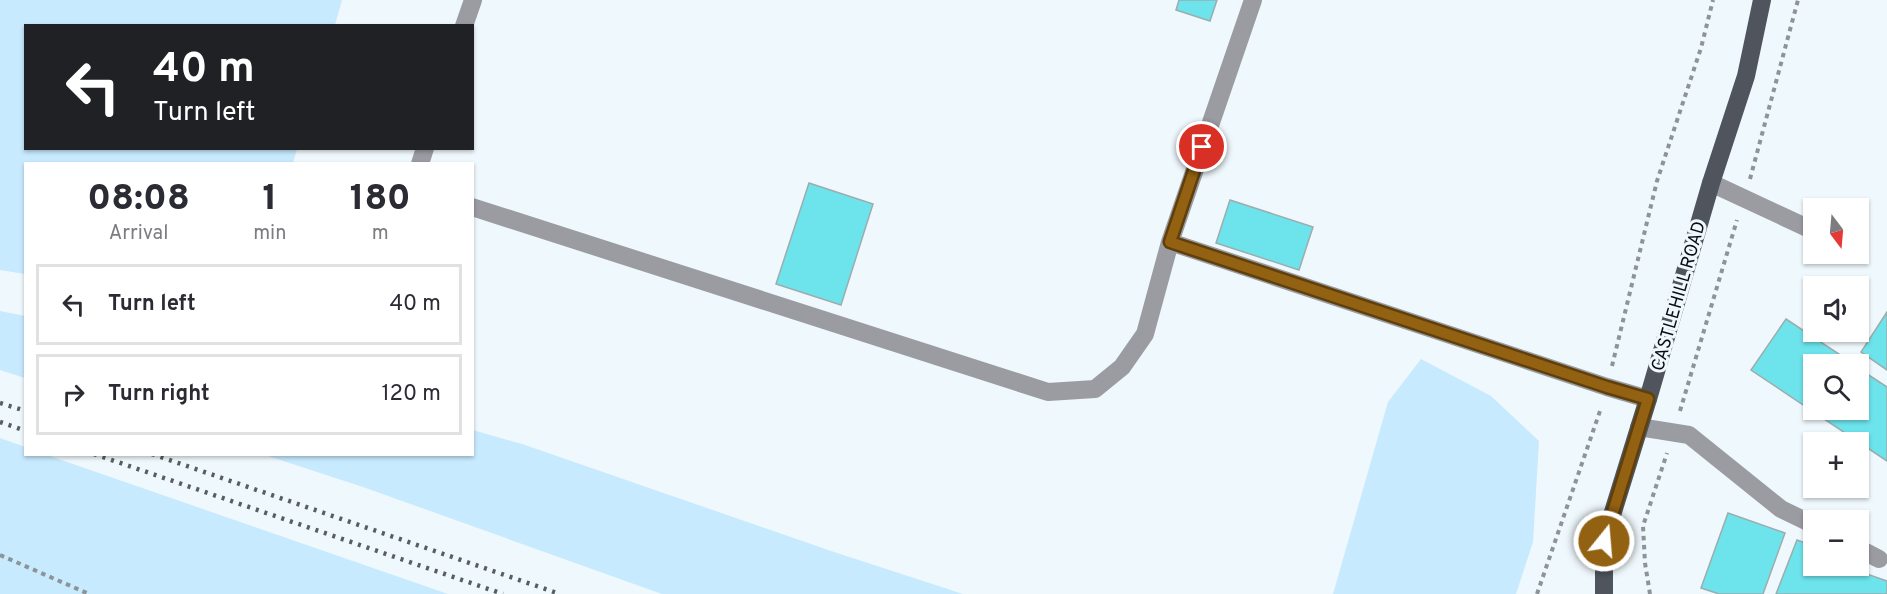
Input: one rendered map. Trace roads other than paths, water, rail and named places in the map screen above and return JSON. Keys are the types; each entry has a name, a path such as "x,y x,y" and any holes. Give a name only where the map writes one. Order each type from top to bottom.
{"main road":[{"name":"CASTLEHILL ROAD","path":"1604,594 1604,541 1711,183 1746,76 1762,0"}],"lane":[{"path":"465,24 472,0"},
{"path":"474,208 1048,392 1095,389 1122,367 1145,334 1170,242 1253,0"},
{"path":"1711,183 1803,226"},
{"path":"1170,242 1648,399"},
{"path":"1639,427 1689,435 1781,509 1803,520"},
{"path":"1869,554 1879,559"}],"railway":[{"path":"0,403 24,410"},
{"path":"0,422 24,430"},
{"path":"100,456 503,594"},
{"path":"158,456 560,594"}]}
